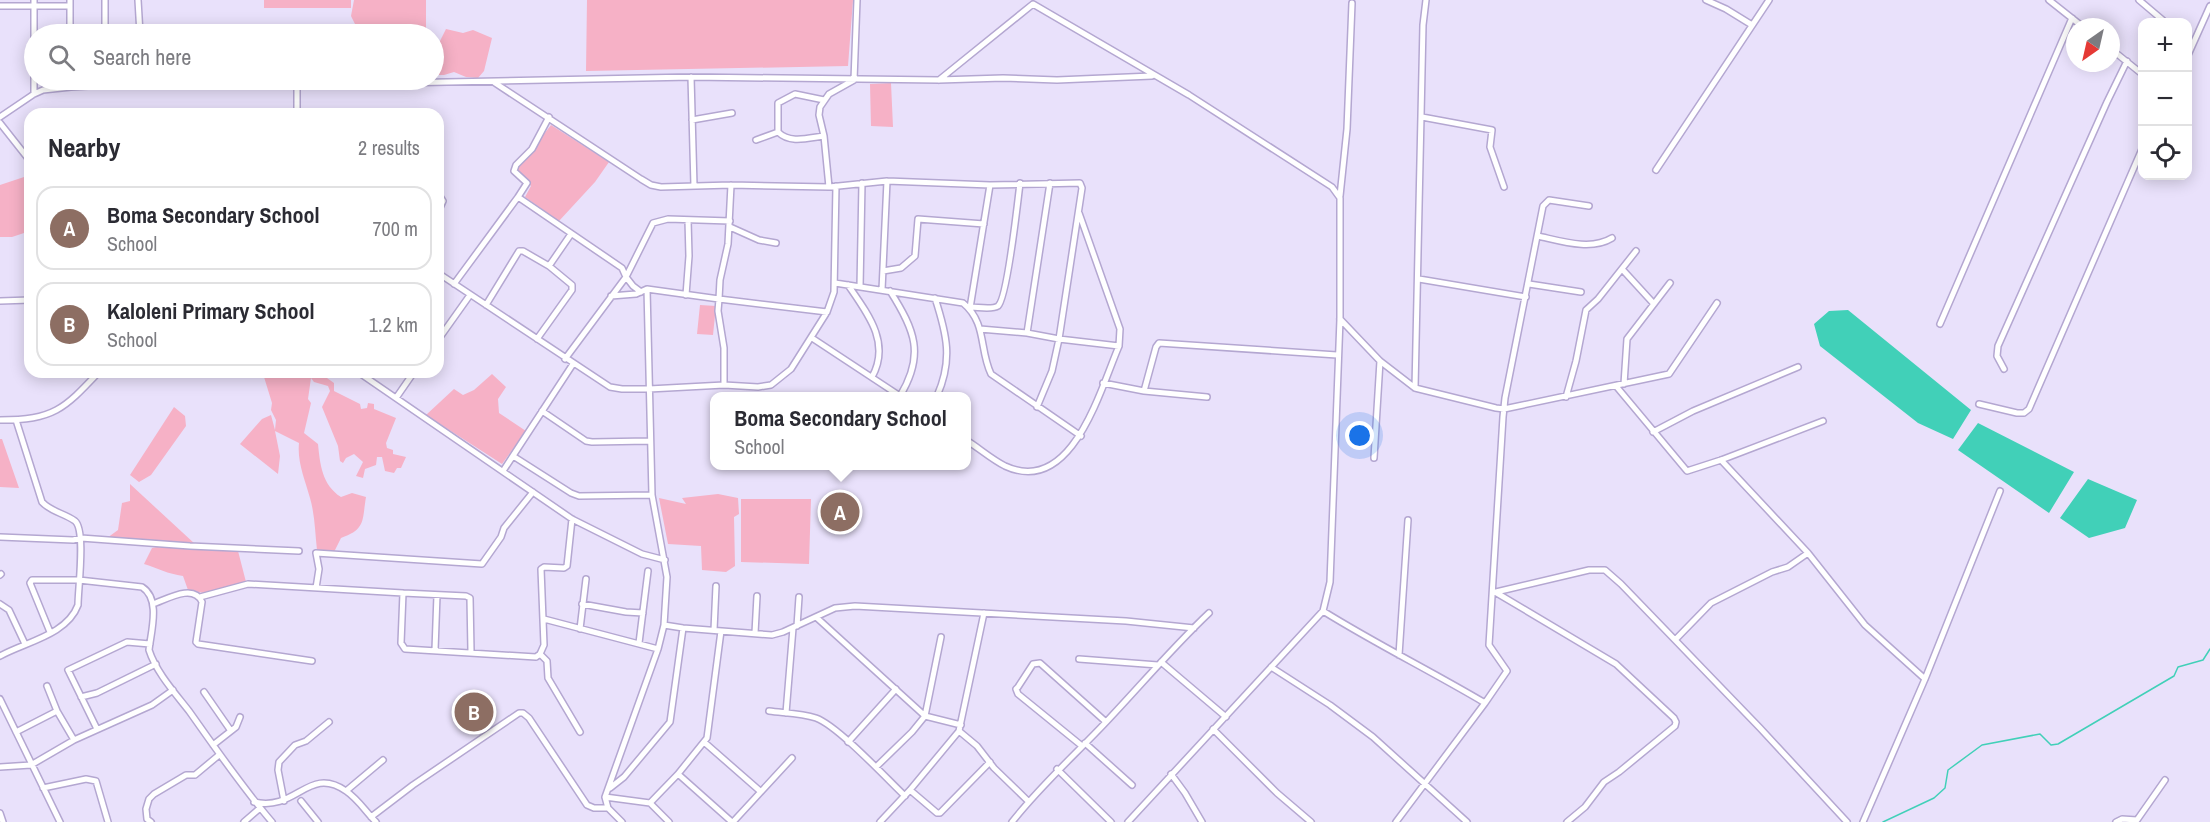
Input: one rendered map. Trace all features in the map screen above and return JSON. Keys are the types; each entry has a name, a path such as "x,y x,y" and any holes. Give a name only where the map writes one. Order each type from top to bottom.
{"street":[{"path":"105,0 105,24"},
{"path":"138,0 139,24"},
{"path":"854,80 857,0"},
{"path":"1026,0 1189,95 1332,187 1340,198"},
{"path":"1415,388 1423,25 1426,0"},
{"path":"1706,0 1752,25"},
{"path":"1656,170 1769,0"},
{"path":"2049,0 2072,18"},
{"path":"2139,0 2160,18"},
{"path":"34,3 34,24"},
{"path":"0,6 70,3 70,24"},
{"path":"1128,822 1323,611 1330,582 1340,318 1340,198 1346,139 1352,3"},
{"path":"939,80 1033,4"},
{"path":"2192,40 2210,6"},
{"path":"1940,324 2066,32"},
{"path":"2120,56 2140,72"},
{"path":"2004,369 1997,356 1998,346 2127,62"},
{"path":"444,83 691,77 1057,80 1154,76"},
{"path":"691,77 694,186"},
{"path":"829,187 824,136 819,116 829,93 854,80"},
{"path":"494,82 651,185 661,187 731,185 829,187 887,182 1078,183 1082,185 1059,339 1052,371 1037,407"},
{"path":"0,117 43,90"},
{"path":"297,90 297,108"},
{"path":"824,100 795,94 778,102 778,132 783,137 792,140 824,136"},
{"path":"692,120 732,113"},
{"path":"454,284 527,183 514,171 516,165 532,148 549,117"},
{"path":"1422,117 1492,130 1490,147 1504,187"},
{"path":"0,123 24,153"},
{"path":"756,140 778,132"},
{"path":"1979,404 2017,413 2024,413 2029,409 2138,158"},
{"path":"882,290 887,182"},
{"path":"860,287 862,183"},
{"path":"970,308 994,307 1000,304 1008,272 1020,183"},
{"path":"1027,333 1050,183"},
{"path":"970,308 990,184"},
{"path":"724,385 724,348 718,311 720,280 730,224 731,185"},
{"path":"444,277 610,387 649,389 771,385 791,369 812,338 833,300 836,186"},
{"path":"518,197 622,268 633,286 644,291 827,312"},
{"path":"1396,822 1427,783 1507,670 1489,645 1504,409 1546,201 1588,206"},
{"path":"971,443 1006,466 1036,471 1060,460 1081,436 1119,346 1120,329 1078,212"},
{"path":"565,359 626,277 653,223 668,219 730,224 759,240 776,243"},
{"path":"883,271 901,268 915,256 918,219 984,224"},
{"path":"686,295 689,256 688,220"},
{"path":"549,266 571,234"},
{"path":"1538,237 1591,245 1603,244 1612,238"},
{"path":"486,305 519,251 523,250 549,266 572,285 572,290 537,339"},
{"path":"1566,397 1586,310 1598,299 1636,251"},
{"path":"1622,269 1654,304"},
{"path":"1419,279 1526,297"},
{"path":"835,283 963,303 970,308 976,318 991,374 1081,436"},
{"path":"1624,384 1625,343 1670,283"},
{"path":"1529,284 1581,292"},
{"path":"848,285 878,336 881,352 879,365 872,377"},
{"path":"611,296 644,291"},
{"path":"622,822 608,808 605,797 658,649 664,625 668,577 656,525 652,495 644,291"},
{"path":"891,291 906,316 915,352 914,366 909,382 903,392"},
{"path":"444,332 470,295"},
{"path":"935,298 945,329 948,352 943,383 939,392"},
{"path":"0,301 24,300"},
{"path":"1340,318 1380,361 1415,388 1504,409 1672,372 1717,303"},
{"path":"980,329 1119,346"},
{"path":"812,338 894,392"},
{"path":"1144,391 1159,343 1337,355"},
{"path":"1374,458 1380,361"},
{"path":"503,471 573,364"},
{"path":"1653,432 1693,411 1798,368"},
{"path":"0,420 16,420 57,411 68,404 93,378"},
{"path":"367,378 572,519 642,554 665,560"},
{"path":"396,398 409,378"},
{"path":"1103,383 1144,391 1207,397"},
{"path":"1616,386 1687,471 1823,421"},
{"path":"542,411 586,441 649,441"},
{"path":"0,656 65,625 75,612 79,580 81,538 79,525 74,520 48,508 42,502 16,420"},
{"path":"513,456 571,494 652,495"},
{"path":"1721,460 1808,553 1865,625 1924,679"},
{"path":"1863,822 1924,679 2000,490"},
{"path":"316,588 319,569 316,553 482,564 501,537 504,528 533,492"},
{"path":"403,593 402,647 405,649 471,651 531,657 540,654 544,645 541,569 567,566 572,519"},
{"path":"1399,655 1408,520"},
{"path":"0,537 73,540 81,538 299,551"},
{"path":"1675,640 1711,603 1772,572 1788,567 1808,553"},
{"path":"1494,591 1602,569 1621,584 1846,822"},
{"path":"639,643 648,571"},
{"path":"50,632 31,581 35,579 79,580 142,587 148,592 153,604 151,655 219,755 272,822"},
{"path":"580,629 586,579"},
{"path":"153,604 183,593 191,593 200,597 248,584 466,596 470,598 471,651"},
{"path":"714,630 716,586"},
{"path":"1494,591 1616,664 1676,722 1675,726 1604,782 1585,807 1567,822"},
{"path":"435,650 437,595"},
{"path":"754,633 757,596"},
{"path":"200,597 202,602 197,644 312,661"},
{"path":"786,713 799,597"},
{"path":"0,604 9,610 25,644"},
{"path":"582,604 643,613"},
{"path":"664,625 772,635 835,608 855,606 1161,623 1194,628"},
{"path":"1323,611 1368,639 1485,703"},
{"path":"890,822 883,820 960,728 984,613"},
{"path":"1012,822 1057,769 1106,722 1209,613"},
{"path":"816,617 925,716 960,728 1028,801"},
{"path":"544,620 658,649"},
{"path":"608,789 624,777 670,722 683,628"},
{"path":"650,803 678,774 704,742 708,733 721,631"},
{"path":"876,767 925,716 941,637"},
{"path":"97,729 68,670 127,642 150,644"},
{"path":"540,654 547,661 548,678 580,732"},
{"path":"1079,659 1160,663 1226,717"},
{"path":"1106,722 1040,663 1033,664 1016,689 1018,694 1132,785"},
{"path":"81,697 97,693 156,664"},
{"path":"1271,667 1373,737 1427,783 1467,822"},
{"path":"47,686 57,711 74,740"},
{"path":"848,742 896,689"},
{"path":"0,767 31,765 74,740 152,705 174,690"},
{"path":"204,692 231,731"},
{"path":"0,699 60,822"},
{"path":"16,732 57,711"},
{"path":"769,711 817,718 848,742 905,796"},
{"path":"254,802 273,804 284,801 312,784 329,783 346,791 373,819 413,784 519,713 523,713 587,805 594,808 608,808"},
{"path":"213,745 239,724 240,717"},
{"path":"284,801 278,770 279,762 295,745 306,741 329,722"},
{"path":"1213,729 1277,793 1311,822"},
{"path":"704,742 760,792"},
{"path":"151,822 146,814 149,799 186,775 195,775 219,755"},
{"path":"678,774 732,822 792,759"},
{"path":"346,791 384,760"},
{"path":"910,790 937,813 940,813 990,762"},
{"path":"1057,769 1111,822"},
{"path":"1171,774 1202,822"},
{"path":"43,788 86,779 96,781 108,822"},
{"path":"2116,822 2122,819 2137,819 2165,780"},
{"path":"605,797 650,803 669,822"},
{"path":"301,801 318,822"},
{"path":"244,822 260,808"},
{"path":"0,813 3,822"}],"shaded area":[{"path":"264,0 351,0 351,8 264,8"},
{"path":"354,0 426,0 426,24 355,24 351,16"},
{"path":"587,0 853,0 848,66 586,71"},
{"path":"446,29 463,33 473,30 492,38 484,71 478,78 466,77 454,72 444,75 444,33"},
{"path":"891,83 893,127 871,126 870,84"},
{"path":"551,125 609,162 595,182 559,221 525,197 531,186 516,170"},
{"path":"24,177 24,233 12,237 0,237 0,185"},
{"path":"700,305 716,306 713,335 697,334"},
{"path":"1848,310 1971,410 1953,439 1918,423 1820,346 1814,324 1829,311"},
{"path":"492,374 506,387 498,399 499,413 526,431 502,464 426,415 454,389 463,395 474,390"},
{"path":"264,378 311,378 308,399 311,403 304,433 318,444 323,474 335,492 341,497 352,493 366,497 363,518 359,527 341,538 334,552 317,550 313,511 300,464 299,443 275,431 280,456 278,474 240,444 262,419 271,415 275,430 276,420 271,410 272,403"},
{"path":"311,378 327,378 334,383 334,391 360,404 361,409 367,408 368,403 374,404 374,409 396,418 386,443 387,448 393,450 393,454 406,457 401,468 397,468 394,473 385,471 382,457 377,457 376,465 365,469 363,478 356,476 363,462 354,454 346,458 343,463 340,461 338,446 322,407 330,391 328,386 314,382"},
{"path":"174,407 185,416 186,426 151,475 139,482 130,475"},
{"path":"1978,423 2074,472 2049,513 1958,450"},
{"path":"0,439 2,439 19,488 0,487"},
{"path":"2088,479 2137,500 2125,528 2089,538 2060,518"},
{"path":"130,484 195,544 107,538 118,530 122,503 130,501"},
{"path":"718,494 738,498 739,514 734,517 735,566 726,572 702,570 701,546 668,544 659,498 686,504 682,498"},
{"path":"741,499 811,499 809,564 741,562"},
{"path":"152,548 238,551 246,582 204,593 188,590 183,576 144,564"}],"waterway":[{"path":"1883,822 1934,798 1945,788 1948,770 1982,745 2040,734 2051,745 2058,744 2174,676 2178,667 2203,660 2210,649"}],"place":[{"name":"Boma Secondary School","path":"840,512"},
{"name":"Kaloleni Primary School","path":"474,712"}]}
